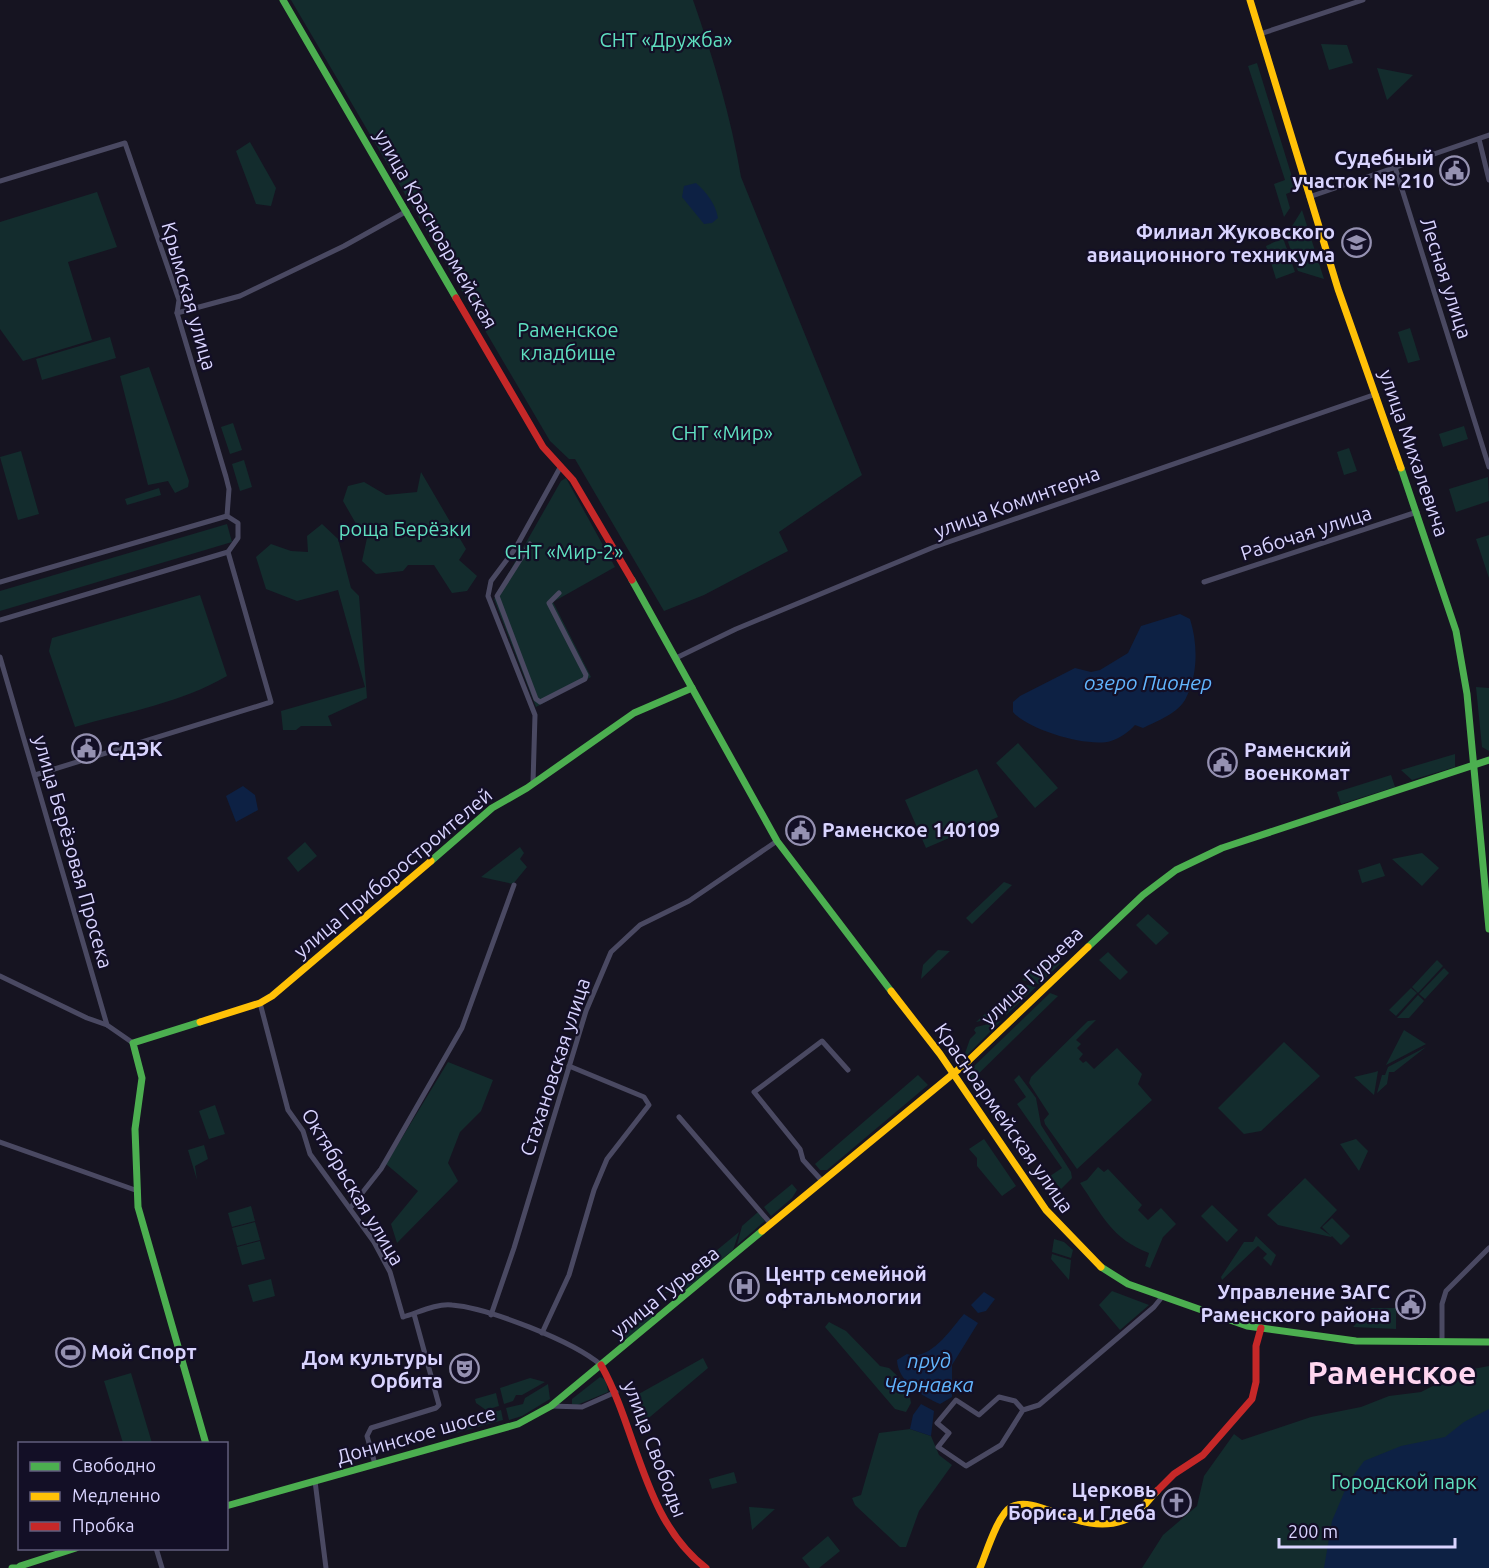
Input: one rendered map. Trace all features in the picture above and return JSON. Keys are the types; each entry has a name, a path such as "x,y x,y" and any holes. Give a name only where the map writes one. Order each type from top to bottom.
{"main road":[{"name":"улица Красноармейская","path":"283,0 540,442 561,466 619,557 692,688"},
{"name":"улица Михалевича","path":"1250,0 1309,197 1417,512 1460,649 1489,929"},
{"name":"улица Приборостроителей","path":"135,1044 260,1003 308,968 492,808 533,783 634,713 692,688"},
{"name":"Красноармейская улица","path":"692,688 777,841 954,1073 1031,1188 1058,1224 1096,1264 1111,1275 1162,1297 1221,1318 1261,1328 1356,1341 1489,1342"},
{"name":"улица Гурьева","path":"601,1365 954,1073 1156,884 1189,863 1233,844 1474,767 1489,760"},
{"path":"135,1044 142,1078 135,1129 138,1207 206,1442"},
{"path":"980,1568 1005,1512 1015,1504 1027,1503 1078,1522 1101,1526 1136,1513 1174,1474 1203,1455 1252,1399 1256,1390 1256,1354 1261,1328"},
{"name":"улица Свободы","path":"601,1365 616,1392 664,1521 684,1551 706,1568"},
{"name":"Донинское шоссе","path":"228,1505 518,1424 551,1406 601,1365"},
{"path":"18,1567 70,1550"}],"street":[{"path":"1260,34 1363,0"},
{"path":"1309,197 1489,135"},
{"path":"1479,139 1489,180"},
{"name":"Крымская улица","path":"0,181 125,144 179,300 177,313 229,489 227,516"},
{"name":"Лесная улица","path":"1395,167 1489,467"},
{"path":"177,313 240,296 344,246 407,211"},
{"name":"улица Коминтерна","path":"676,658 934,547 1376,394"},
{"path":"533,783 535,715 488,596 491,581 515,549 561,466"},
{"name":"Рабочая улица","path":"1204,582 1417,512"},
{"path":"0,582 227,516 238,523 238,538 228,552 0,620"},
{"path":"530,543 497,596 536,699 540,702 585,679 586,675 549,603 559,593"},
{"path":"35,775 271,702 228,552"},
{"name":"улица Берёзовая Просека","path":"0,657 107,1025"},
{"name":"Стахановская улица","path":"491,1315 595,986 611,952 640,925 689,902 777,841"},
{"path":"351,1208 381,1169 462,1028 514,885"},
{"path":"0,976 87,1018 107,1025 135,1044"},
{"name":"Октябрьская улица","path":"260,1003 288,1110 303,1131 310,1154 351,1208 389,1270 403,1317 414,1314"},
{"path":"823,1182 803,1160 800,1149 754,1092 822,1041 848,1070"},
{"path":"542,1333 569,1275 594,1190 607,1160 648,1105 644,1097 569,1066"},
{"path":"679,1117 771,1224"},
{"path":"0,1142 138,1191"},
{"path":"1442,1341 1442,1304 1446,1291 1489,1248"},
{"path":"1023,1410 1015,1401 999,1397 979,1415 956,1400 937,1423 948,1433 938,1447 966,1466 1001,1445 1023,1410 1039,1405 1155,1307 1162,1297"},
{"path":"375,1464 367,1436 371,1428 436,1408 439,1405 414,1314 453,1305 491,1315 573,1346 601,1365"},
{"path":"551,1406 582,1407 616,1392"},
{"path":"315,1481 326,1568"},
{"path":"157,1550 162,1568"}],"green space":[{"path":"291,0 693,0 721,87 741,177 862,475 779,532 788,551 704,595 664,611 575,459 569,459 550,441"},
{"path":"1321,44 1347,45 1353,63 1329,70"},
{"path":"1257,63 1296,190 1286,194 1290,208 1284,217 1274,184 1285,180 1248,66"},
{"path":"1377,68 1413,75 1387,100"},
{"path":"250,142 276,188 271,206 256,204 236,151"},
{"path":"97,192 117,247 68,262 92,340 23,361 0,329 0,222"},
{"path":"1302,210 1324,279 1298,271 1286,236"},
{"path":"1283,238 1295,272 1276,279 1266,246"},
{"path":"1410,328 1420,360 1408,363 1398,332"},
{"path":"110,337 116,358 42,380 36,359"},
{"path":"149,367 189,481 188,487 175,493 168,481 148,485 120,376"},
{"path":"233,423 242,450 230,454 221,427"},
{"path":"1464,426 1468,439 1443,447 1439,434"},
{"path":"1349,448 1357,471 1344,475 1337,452"},
{"path":"21,451 39,514 18,520 0,457"},
{"path":"244,460 252,487 240,491 232,464"},
{"name":"роща Берёзки","path":"421,472 466,549 459,560 477,576 467,591 452,593 434,565 408,565 403,571 376,574 362,561 367,538 359,529 343,501 348,486 364,482 386,495 417,492"},
{"path":"1488,477 1489,501 1456,512 1449,489"},
{"name":"СНТ «Мир-2»","path":"566,478 615,567 553,602 591,677 536,707 494,599 561,481"},
{"path":"159,488 161,495 127,505 125,499"},
{"path":"227,524 232,542 0,611 0,591"},
{"name":"роща Берёзки","path":"322,524 338,539 351,588 359,596 367,698 328,716 332,726 301,726 296,730 283,730 281,711 365,687 338,590 297,601 266,589 256,557 271,544 291,551 308,552 307,536"},
{"path":"1489,535 1489,578 1476,539"},
{"path":"200,595 227,676 172,700 75,727 49,651 52,638"},
{"path":"1476,687 1489,688 1489,751 1482,747"},
{"path":"1018,743 1058,788 1035,808 996,763"},
{"path":"1455,754 1455,767 1412,780 1401,770"},
{"path":"977,769 998,817 926,848 905,800"},
{"path":"1391,775 1395,787 1341,804 1337,792"},
{"path":"305,842 317,856 298,872 287,858"},
{"path":"520,847 524,853 520,859 527,867 513,884 481,877"},
{"path":"1422,853 1439,868 1422,886 1392,859"},
{"path":"1380,863 1385,876 1362,883 1358,870"},
{"path":"1004,882 1012,885 972,924 966,918"},
{"path":"1148,914 1169,933 1156,945 1136,925"},
{"path":"938,950 950,951 921,979 923,965"},
{"path":"1108,952 1128,972 1120,980 1099,960"},
{"path":"1437,960 1443,966 1418,993 1412,987"},
{"path":"1043,961 1061,963 1039,984 1022,980"},
{"path":"1444,968 1449,973 1425,999 1419,994"},
{"path":"1018,983 1036,987 1006,1015 1007,994"},
{"path":"1411,988 1417,993 1396,1016 1389,1010"},
{"path":"1050,993 1058,996 969,1083 974,1066"},
{"path":"1418,995 1424,1001 1409,1018 1397,1018"},
{"path":"1004,997 1002,1016 976,1022"},
{"path":"1096,1020 1076,1040 1081,1044 1077,1048 1083,1054 1079,1059 1083,1063 1086,1061 1094,1069 1117,1048 1142,1074 1138,1084 1152,1100 1077,1169 1045,1124 1044,1120 1049,1114 1029,1083 1031,1077 1088,1021"},
{"path":"1001,1021 963,1059 970,1039 976,1033 974,1030 976,1027"},
{"path":"1404,1030 1426,1044 1386,1065"},
{"path":"1284,1042 1320,1076 1261,1131 1244,1134 1218,1108"},
{"path":"1426,1047 1394,1072 1389,1072 1387,1084 1377,1093 1382,1075 1385,1075 1388,1067"},
{"path":"448,1062 493,1080 481,1111 460,1132 448,1163 458,1181 397,1243 391,1224 418,1191 386,1164"},
{"path":"1378,1071 1374,1095 1354,1077 1375,1072"},
{"path":"918,1075 928,1085 827,1170 820,1170 815,1164"},
{"path":"1019,1075 1036,1098 1041,1125 1071,1172 1072,1178 1061,1189 1050,1176 1062,1168 1017,1104 1026,1097 1014,1080"},
{"path":"215,1105 225,1134 209,1139 199,1111"},
{"path":"984,1139 1016,1186 1002,1196 977,1166 977,1158 969,1149"},
{"path":"1356,1139 1368,1151 1359,1171 1340,1144"},
{"path":"204,1145 208,1159 195,1166 197,1180 188,1150"},
{"path":"1098,1167 1104,1172 1108,1169 1142,1205 1138,1210 1148,1220 1161,1208 1176,1224 1163,1237 1150,1268 1145,1266 1149,1253 1126,1241 1109,1225 1080,1183 1087,1180"},
{"path":"1305,1178 1337,1210 1320,1228 1331,1236 1322,1227 1332,1218 1350,1236 1341,1245 1332,1236 1331,1237 1278,1225 1267,1215"},
{"path":"792,1184 797,1190 792,1198 771,1216 764,1207"},
{"path":"1212,1205 1238,1230 1227,1242 1201,1216"},
{"path":"251,1206 255,1221 232,1227 228,1213"},
{"path":"758,1212 765,1221 737,1245 742,1226"},
{"path":"255,1222 260,1240 237,1246 232,1228"},
{"path":"739,1232 733,1250 711,1268 705,1260"},
{"path":"1256,1236 1276,1255 1271,1266 1263,1258 1267,1254 1258,1246 1222,1280 1221,1277 1244,1242 1253,1242"},
{"path":"1054,1239 1064,1242 1073,1250 1071,1258 1052,1252"},
{"path":"260,1241 265,1259 242,1265 237,1247"},
{"path":"1052,1254 1071,1260 1069,1280 1051,1259"},
{"path":"703,1262 710,1270 682,1292 665,1293"},
{"path":"271,1279 275,1296 253,1302 248,1285"},
{"path":"1112,1291 1149,1305 1120,1330 1099,1305"},
{"path":"649,1308 655,1315 627,1339 621,1332"},
{"path":"1371,1308 1396,1308 1396,1329 1353,1327"},
{"path":"829,1322 846,1331 880,1366 889,1368 908,1386 911,1403 906,1412 895,1409 825,1327"},
{"path":"703,1358 708,1368 638,1427 628,1400"},
{"name":"Городской парк","path":"1489,1366 1489,1568 1142,1568 1163,1535 1197,1506 1204,1476 1234,1434 1242,1440 1311,1417 1361,1407 1389,1396 1421,1392 1462,1371"},
{"path":"131,1373 152,1442 123,1442 104,1381"},
{"path":"600,1377 606,1380 608,1392 577,1405 572,1404 572,1399"},
{"path":"530,1378 545,1382 522,1395 516,1395 513,1401 504,1404 500,1388"},
{"path":"548,1384 550,1399 522,1416 509,1420 506,1408 523,1404 525,1398"},
{"path":"496,1393 499,1406 486,1410 476,1403 475,1399"},
{"path":"501,1410 503,1420 439,1438 467,1429 466,1423 473,1425 484,1422 486,1414"},
{"path":"910,1429 931,1436 939,1455 952,1465 919,1511 906,1547 900,1547 855,1505 852,1498 861,1495 879,1433"},
{"path":"734,1472 737,1483 712,1489 709,1479"},
{"path":"750,1507 775,1509 752,1530"},
{"path":"828,1536 840,1551 819,1568 810,1568 802,1558"}],"water":[{"path":"696,183 715,208 718,218 712,223 704,224 682,197 684,186"},
{"name":"озеро Пионер","path":"1180,614 1190,619 1193,629 1195,669 1186,698 1167,716 1143,728 1135,725 1118,738 1101,743 1059,736 1032,725 1013,712 1013,702 1020,696 1075,668 1091,672 1100,670 1128,653 1141,626"},
{"path":"243,786 255,795 258,810 236,822 226,796"},
{"name":"пруд Чернавка","path":"984,1292 995,1299 986,1311 978,1313 971,1305"},
{"name":"пруд Чернавка","path":"964,1314 978,1323 952,1365 952,1397 940,1404 926,1397 906,1381 898,1368 897,1360 907,1354 916,1355 932,1349"},
{"name":"пруд Чернавка","path":"921,1404 934,1411 931,1436 910,1429 913,1415"},
{"path":"1489,1409 1489,1568 1324,1568 1332,1521 1348,1483 1364,1461 1401,1446 1445,1437 1464,1422"}],"traffic: fast":[{"path":"283,0 456,298"},
{"path":"1401,468 1456,631 1467,694 1489,929"},
{"path":"632,580 777,841 891,991"},
{"path":"431,861 492,808 527,788 634,713 692,688"},
{"path":"1088,947 1143,895 1176,870 1222,848 1489,760"},
{"path":"200,1022 133,1043 142,1078 135,1129 138,1207 205,1442"},
{"path":"228,1505 518,1424 551,1406 762,1231"},
{"path":"1101,1267 1128,1284 1247,1326 1356,1341 1489,1342"},
{"path":"20,1566 70,1550"},
{"path":"12,1568 21,1568"}],"traffic: slow":[{"path":"1250,0 1338,289 1401,468"},
{"path":"200,1022 260,1003 272,996 431,861"},
{"path":"762,1231 965,1064 1088,947"},
{"path":"891,991 940,1054 1046,1210 1101,1267"},
{"path":"980,1568 997,1526 1011,1507 1022,1504 1034,1506 1094,1524 1110,1524 1131,1517 1157,1491"}],"traffic: jam":[{"path":"456,298 543,447 573,480 632,580"},
{"path":"1157,1491 1174,1474 1203,1455 1252,1399 1256,1382 1256,1346 1261,1328"},
{"path":"601,1365 614,1391 655,1500 668,1525 685,1548 706,1568"}],"place":[{"name":"Судебный участок № 210","path":"1455,170"},
{"name":"Филиал Жуковского авиационного техникума","path":"1356,243"},
{"name":"СДЭК","path":"86,749"},
{"name":"Раменский военкомат","path":"1223,762"},
{"name":"Раменское 140109","path":"801,830"},
{"name":"Центр семейной офтальмологии","path":"744,1286"},
{"name":"Управление ЗАГС Раменского района","path":"1411,1304"},
{"name":"Мой Спорт","path":"70,1352"},
{"name":"Дом культуры Орбита","path":"464,1369"},
{"name":"Церковь Бориса и Глеба","path":"1177,1502"}],"district":[{"name":"Раменское","path":"1392,1373"}],"park label":[{"name":"СНТ «Дружба»","path":"666,40"},
{"name":"Раменское кладбище","path":"568,342"},
{"name":"СНТ «Мир»","path":"722,433"}]}
